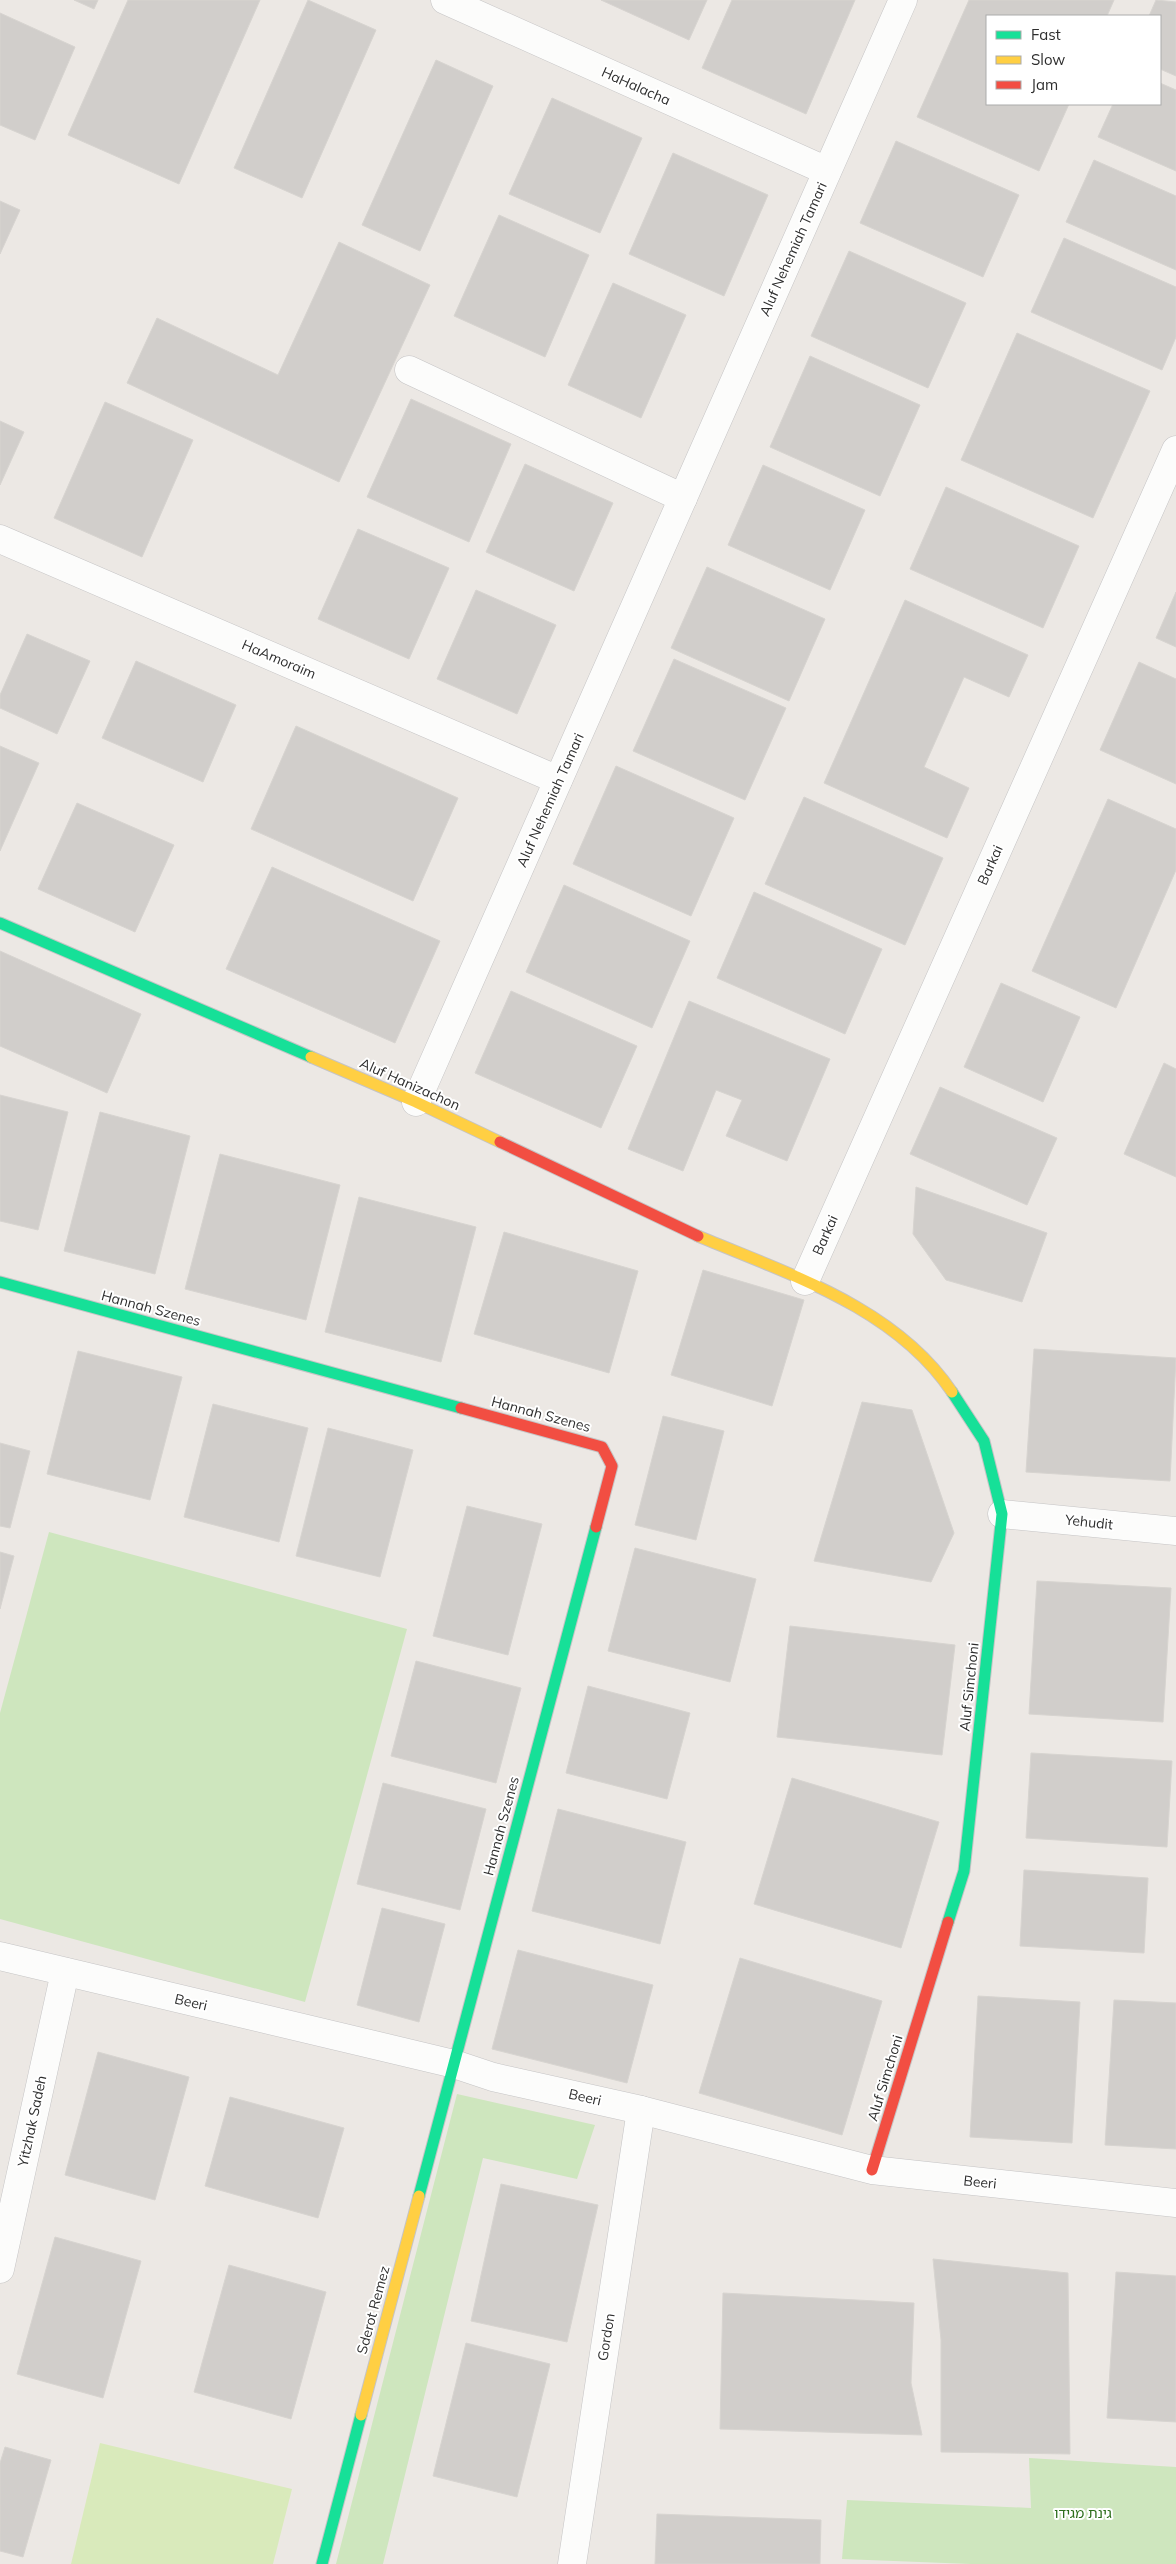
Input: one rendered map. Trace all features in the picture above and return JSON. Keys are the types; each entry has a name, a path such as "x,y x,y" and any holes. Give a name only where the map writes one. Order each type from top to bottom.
{"street":[{"name":"HaHalacha","path":"445,0 827,171"},
{"name":"Aluf Nehemiah Tamari","path":"416,1102 903,0"},
{"path":"409,370 683,498"},
{"name":"Barkai","path":"805,1281 1176,450"},
{"name":"HaAmoraim","path":"0,539 558,780"},
{"name":"Aluf Hanizachon","path":"0,922 416,1102 698,1236 805,1281"},
{"name":"Aluf Simchoni","path":"805,1281 871,1314 936,1369 984,1440 1002,1514 964,1871 872,2170"},
{"name":"Hannah Szenes","path":"0,1282 602,1446 612,1466 454,2064"},
{"name":"Yehudit","path":"1002,1514 1176,1531"},
{"name":"Beeri","path":"0,1956 454,2064 493,2076 641,2110 872,2170 1176,2202"},
{"name":"Yitzhak Sadeh","path":"0,2269 65,1972"},
{"name":"Sderot Remez","path":"322,2564 454,2064"},
{"name":"Gordon","path":"572,2564 641,2110"}],"green space":[{"path":"49,1532 407,1629 305,2002 0,1919 0,1713"},
{"path":"457,2094 595,2125 577,2179 483,2158 383,2564 336,2564"},
{"path":"100,2443 292,2489 273,2564 71,2564"},
{"name":"גינת מגידו","path":"1029,2458 1176,2467 1176,2564 971,2564 842,2559 847,2500 1031,2508"}],"building":[{"path":"74,0 98,0 94,9"},
{"path":"128,0 260,0 179,184 68,135"},
{"path":"308,0 376,30 302,198 234,168"},
{"path":"601,0 707,0 689,40"},
{"path":"732,0 855,0 806,114 702,68"},
{"path":"969,0 1114,0 1107,15 986,15 986,105 1069,105 1039,171 917,117"},
{"path":"1156,0 1176,2 1176,76 1161,69 1161,15 1149,15"},
{"path":"0,13 75,47 35,140 0,125"},
{"path":"436,60 493,86 420,251 362,225"},
{"path":"1161,83 1176,90 1176,171 1098,137 1113,105 1161,105"},
{"path":"552,98 642,138 600,233 509,194"},
{"path":"896,141 1019,195 983,277 860,223"},
{"path":"673,153 768,195 724,296 629,254"},
{"path":"1094,160 1176,196 1176,270 1066,222"},
{"path":"0,201 20,210 0,254"},
{"path":"499,215 589,255 545,357 454,316"},
{"path":"1064,238 1176,287 1176,337 1162,370 1031,312"},
{"path":"339,242 430,285 339,482 127,383 157,318 278,375"},
{"path":"849,251 966,303 928,388 811,336"},
{"path":"613,283 686,315 641,418 568,385"},
{"path":"1017,333 1150,391 1093,518 961,460"},
{"path":"810,356 920,405 880,496 770,447"},
{"path":"411,399 511,444 469,542 367,497"},
{"path":"105,402 193,440 142,557 54,518"},
{"path":"0,421 24,432 0,485"},
{"path":"525,464 613,503 574,591 486,552"},
{"path":"763,465 865,510 830,590 728,545"},
{"path":"946,487 1079,546 1043,628 910,569"},
{"path":"358,529 449,568 409,659 318,619"},
{"path":"707,567 825,619 789,701 671,648"},
{"path":"476,590 556,625 517,714 437,679"},
{"path":"1176,592 1176,647 1156,638"},
{"path":"905,600 1028,655 1009,697 964,677 924,767 969,788 947,838 824,783"},
{"path":"27,634 90,661 57,734 0,708 0,695"},
{"path":"674,659 786,708 745,800 633,751"},
{"path":"136,661 236,705 203,782 102,738"},
{"path":"1139,662 1176,679 1176,784 1100,750"},
{"path":"296,726 458,798 413,901 251,829"},
{"path":"0,746 39,763 0,851"},
{"path":"616,766 734,818 691,916 573,864"},
{"path":"804,797 943,858 905,945 765,884"},
{"path":"1108,799 1176,829 1176,870 1116,1008 1032,971"},
{"path":"77,803 174,845 135,932 38,889"},
{"path":"272,867 440,941 395,1043 226,969"},
{"path":"564,885 690,941 652,1028 526,972"},
{"path":"754,892 882,949 845,1034 717,978"},
{"path":"0,951 141,1014 107,1093 0,1046"},
{"path":"1001,983 1080,1017 1043,1102 964,1067"},
{"path":"511,991 637,1046 601,1128 475,1073"},
{"path":"689,1001 830,1059 787,1161 726,1136 742,1100 716,1090 683,1171 628,1149"},
{"path":"1164,1063 1176,1069 1176,1177 1124,1154"},
{"path":"940,1087 1057,1138 1027,1205 910,1154"},
{"path":"0,1095 68,1112 38,1230 0,1221"},
{"path":"100,1112 190,1136 155,1274 64,1251"},
{"path":"220,1154 340,1185 306,1320 185,1289"},
{"path":"916,1187 1047,1233 1022,1302 946,1280 913,1234"},
{"path":"359,1197 476,1227 441,1362 325,1332"},
{"path":"504,1232 638,1271 609,1373 474,1334"},
{"path":"703,1270 804,1300 772,1406 671,1375"},
{"path":"1034,1349 1176,1358 1170,1481 1026,1472"},
{"path":"78,1351 182,1377 150,1500 47,1474"},
{"path":"862,1402 912,1410 954,1533 931,1582 814,1561"},
{"path":"213,1404 308,1428 279,1542 184,1517"},
{"path":"663,1416 724,1431 696,1540 635,1525"},
{"path":"328,1428 413,1450 380,1577 296,1556"},
{"path":"0,1443 30,1451 10,1528 0,1526"},
{"path":"467,1506 542,1524 508,1655 433,1636"},
{"path":"635,1548 756,1579 730,1682 608,1651"},
{"path":"0,1552 14,1556 0,1609"},
{"path":"1037,1581 1171,1588 1163,1722 1029,1714"},
{"path":"790,1626 955,1645 942,1755 777,1737"},
{"path":"416,1661 521,1688 496,1783 391,1756"},
{"path":"588,1686 690,1713 667,1799 566,1773"},
{"path":"1031,1753 1172,1761 1167,1847 1026,1838"},
{"path":"792,1778 939,1822 901,1948 754,1904"},
{"path":"383,1783 486,1809 460,1910 357,1884"},
{"path":"558,1809 686,1842 660,1944 532,1911"},
{"path":"1024,1870 1148,1878 1144,1953 1020,1946"},
{"path":"382,1908 445,1924 419,2022 357,2005"},
{"path":"518,1950 653,1985 627,2083 492,2049"},
{"path":"740,1958 882,2001 842,2135 699,2093"},
{"path":"978,1996 1080,2002 1072,2143 970,2137"},
{"path":"1114,2000 1176,2003 1176,2149 1105,2145"},
{"path":"98,2052 189,2077 155,2200 65,2175"},
{"path":"230,2097 344,2128 318,2218 205,2186"},
{"path":"501,2184 598,2205 567,2342 471,2321"},
{"path":"55,2237 141,2261 103,2398 17,2374"},
{"path":"933,2259 1068,2273 1070,2454 941,2452 941,2340"},
{"path":"229,2265 326,2292 291,2419 194,2392"},
{"path":"1116,2272 1176,2276 1176,2422 1107,2418"},
{"path":"723,2293 914,2303 911,2383 922,2435 720,2429"},
{"path":"466,2343 550,2364 517,2497 433,2476"},
{"path":"5,2447 51,2460 23,2557 0,2551 0,2463"},
{"path":"657,2514 821,2520 820,2564 655,2564"}],"traffic: fast":[{"path":"0,923 311,1057"},
{"path":"0,1282 461,1408"},
{"path":"948,1922 964,1871 1002,1514 984,1441 952,1392"},
{"path":"419,2196 596,1527"},
{"path":"322,2564 361,2415"}],"traffic: slow":[{"path":"311,1057 416,1102 500,1142"},
{"path":"698,1236 803,1280 837,1296 870,1315 901,1337 928,1362 952,1392"},
{"path":"361,2415 419,2196"}],"traffic: jam":[{"path":"500,1142 698,1236"},
{"path":"461,1408 602,1447 612,1466 596,1527"},
{"path":"872,2170 948,1922"}]}
